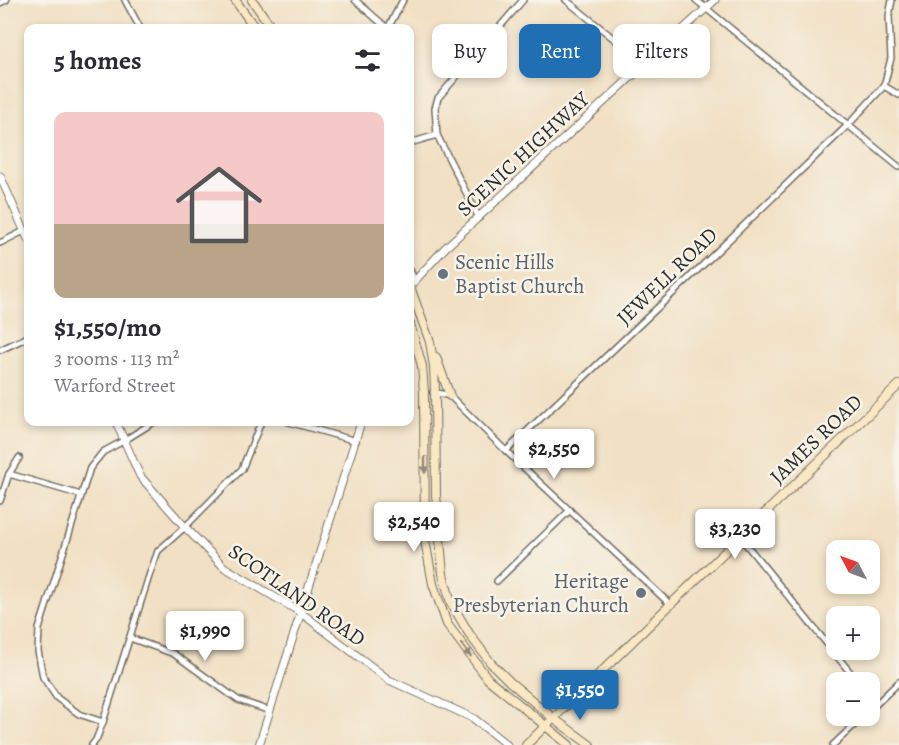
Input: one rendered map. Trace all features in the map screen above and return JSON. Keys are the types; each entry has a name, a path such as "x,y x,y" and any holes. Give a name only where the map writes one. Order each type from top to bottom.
{"main road":[{"path":"235,0 250,24"},
{"path":"252,0 269,24"},
{"path":"414,293 450,396"},
{"path":"414,338 422,366 424,393 425,540 433,584 447,624 488,679 569,745"},
{"path":"430,342 435,391 436,495 443,574 451,603 470,635 491,663 554,718 590,745"},
{"name":"JAMES ROAD","path":"526,745 740,537 897,392"}],"street":[{"path":"0,3 6,0"},
{"path":"125,0 138,24"},
{"path":"355,0 383,24"},
{"path":"390,24 404,0"},
{"path":"479,218 437,135 435,108 438,98 523,0"},
{"path":"566,0 613,38"},
{"path":"696,0 899,166"},
{"name":"SCENIC HIGHWAY","path":"689,24 715,0"},
{"path":"892,0 889,16 891,58 884,86 899,95"},
{"name":"SCENIC HIGHWAY","path":"414,281 630,78"},
{"name":"JEWELL ROAD","path":"506,451 699,269 849,124 884,86"},
{"path":"414,142 437,135"},
{"path":"0,176 24,231 0,243"},
{"path":"0,350 24,339"},
{"path":"424,393 435,391 450,396 671,605"},
{"name":"SCOTLAND ROAD","path":"118,426 140,476 224,567 300,612 389,680 473,718 507,745"},
{"path":"103,723 79,714 57,698 43,677 38,651 39,629 90,468 103,452 148,426"},
{"path":"92,745 103,723 158,551 242,469 259,426"},
{"path":"303,426 356,441"},
{"path":"259,745 361,426"},
{"path":"0,501 9,474 19,458"},
{"path":"9,474 81,495"},
{"path":"497,581 570,510"},
{"path":"740,537 850,672"},
{"path":"130,638 174,654 238,700 270,711"},
{"path":"880,700 899,682"},
{"path":"833,745 853,726"}],"place":[{"name":"Scenic Hills Baptist Church","path":"443,274"},
{"name":"Heritage Presbyterian Church","path":"641,593"}]}
